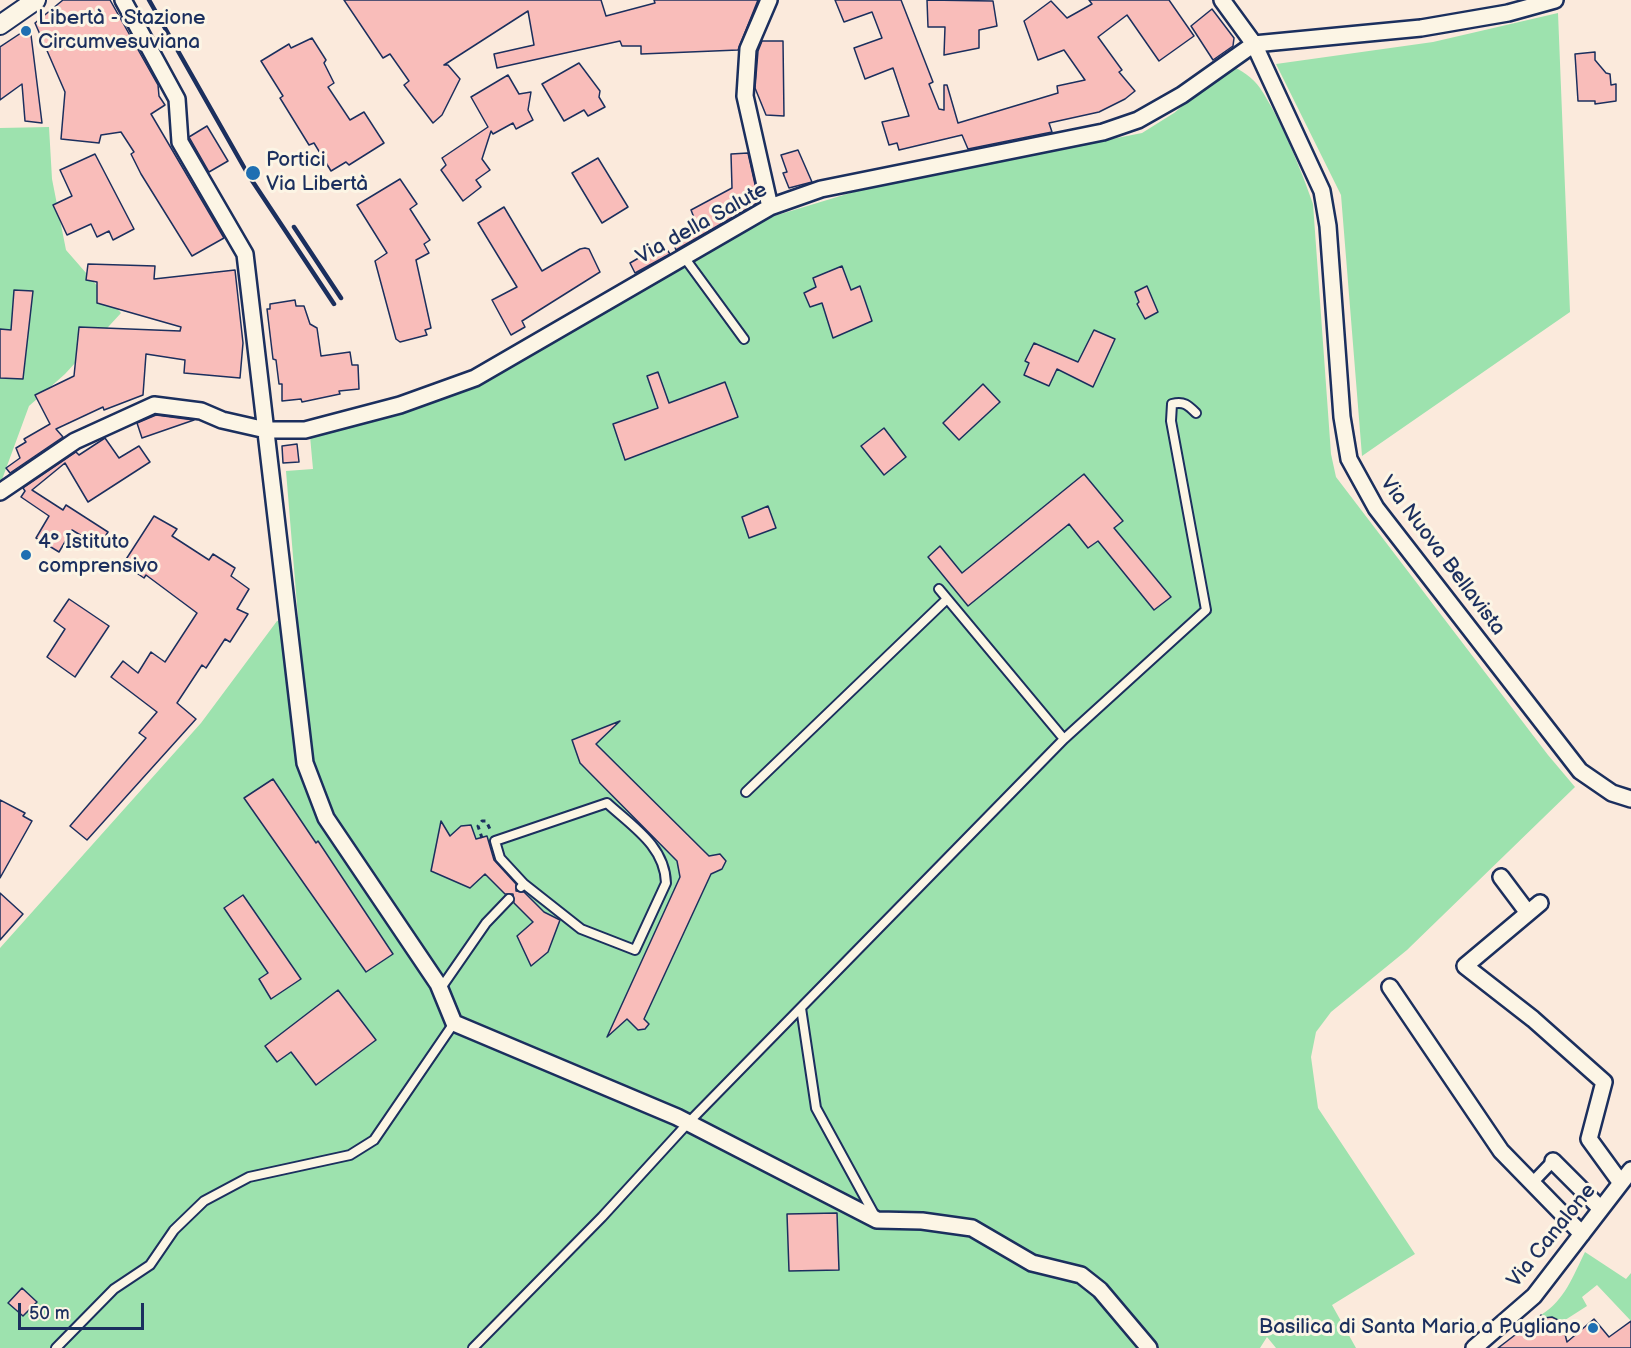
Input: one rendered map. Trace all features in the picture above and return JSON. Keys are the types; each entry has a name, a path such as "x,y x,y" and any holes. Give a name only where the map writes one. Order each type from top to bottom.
{"street":[{"path":"0,25 36,0"},
{"path":"123,0 177,99 180,142 244,254 305,763 326,818 440,989 454,1023 688,1123 877,1220 922,1221 972,1228 1032,1263 1081,1275 1100,1290 1149,1348"},
{"path":"769,0 748,49 745,96 770,207"},
{"name":"Via Nuova Bellavista","path":"1222,0 1254,44 1322,191 1328,226 1342,417 1349,459 1376,508 1580,771 1612,793 1631,799"},
{"name":"Via della Salute","path":"0,492 75,441 154,405 201,411 222,420 266,430 305,430 400,405 475,378 770,207 821,189 1112,129 1138,120 1182,95 1254,44 1420,28 1506,6 1555,0"},
{"path":"1501,877 1528,913"},
{"path":"1540,903 1465,966 1533,1019 1604,1082 1589,1139 1626,1177"},
{"path":"1390,987 1501,1151 1581,1234"},
{"path":"1532,1183 1553,1161 1601,1209"},
{"name":"Via Canalone","path":"1474,1348 1533,1296 1626,1177"}],"lane":[{"path":"684,257 744,339"},
{"path":"473,1348 602,1218 688,1123 1064,739 1206,610 1171,421 1172,404 1180,402 1188,405 1196,413"},
{"path":"939,589 1064,739"},
{"path":"746,792 947,599"},
{"path":"607,803 654,847 666,871 666,883 635,950 581,929 522,886 500,858 495,841 607,803"},
{"path":"440,989 486,923 509,899"},
{"path":"801,1008 816,1108 877,1220"},
{"path":"56,1348 114,1289 150,1265 174,1230 204,1201 249,1177 351,1155 374,1140 454,1023"}],"path":[{"path":"482,838 478,826 482,821 486,821 495,841"}],"green space":[{"path":"1558,13 1570,312 1362,456 1341,195 1276,64 1433,42"},
{"path":"1230,66 1250,77 1268,100 1290,144 1313,204 1331,454 1336,477 1548,755 1575,787 1407,950 1331,1012 1316,1032 1311,1057 1318,1108 1415,1254 1332,1305 1356,1348 1276,1348 1267,1337 1260,1348 0,1348 0,948 201,723 277,621 298,617 286,471 313,469 310,436 432,402 511,368 771,217 870,187 1142,133 1174,113"},
{"path":"49,127 52,179 66,250 121,313 65,374 29,406 0,485 0,128"},
{"path":"1585,1252 1626,1279 1631,1273 1631,1321 1597,1285 1582,1297 1587,1306 1562,1322 1544,1318 1541,1315 1562,1295"}],"building":[{"path":"63,0 110,0 158,85 159,96 165,105 151,114 224,238 192,256 141,174 131,154 134,152 121,132 101,135 99,143 61,139 65,92 35,23"},
{"path":"344,0 601,0 606,16 655,3 654,0 758,0 738,50 641,54 641,46 622,46 620,41 497,68 494,54 534,45 528,11 444,65 448,65 460,79 442,115 433,123 404,85 409,81 390,54 383,58"},
{"path":"835,0 901,0 933,82 929,84 939,109 944,110 944,85 947,85 958,123 1058,93 1057,86 1085,80 1064,50 1038,60 1024,21 1051,1 1067,18 1092,4 1089,0 1169,0 1194,36 1159,61 1127,15 1098,37 1122,70 1119,72 1135,91 1125,99 1099,112 1049,123 1052,132 968,149 962,135 899,150 897,143 889,145 882,122 909,116 893,68 865,79 854,48 882,38 872,12 844,22"},
{"path":"927,0 993,1 997,26 979,30 979,48 944,55 945,27 928,27"},
{"path":"1212,9 1234,38 1233,46 1213,60 1191,26"},
{"path":"30,27 42,123 25,121 22,84 0,100 0,47"},
{"path":"312,38 326,60 324,63 334,83 328,87 350,120 364,112 384,143 349,165 346,162 331,171 314,143 309,145 280,98 283,96 261,61 289,44 291,48"},
{"path":"762,41 783,41 784,116 766,115 755,88 758,51"},
{"path":"1595,52 1595,60 1606,73 1610,74 1611,85 1616,84 1616,101 1595,104 1595,101 1578,101 1575,54"},
{"path":"579,63 600,91 599,97 605,107 588,116 584,110 564,121 542,84"},
{"path":"508,75 519,94 531,92 528,110 533,120 516,129 513,123 493,134 491,131 482,159 490,170 476,180 481,187 463,201 441,170 446,165 442,158 488,127 471,97"},
{"path":"207,126 228,161 209,172 189,137"},
{"path":"798,150 812,182 789,188 783,173 787,172 781,155"},
{"path":"748,153 759,202 676,250 671,237 697,225 691,210 732,188 731,154"},
{"path":"95,154 134,229 113,240 109,231 97,237 91,224 67,235 53,205 72,196 60,170"},
{"path":"598,158 628,207 602,223 572,173"},
{"path":"400,179 417,204 410,209 430,240 424,244 429,253 416,260 431,328 425,330 427,335 400,342 396,339 375,261 387,253 357,205"},
{"path":"504,207 542,271 585,248 589,249 600,272 522,321 525,327 511,335 492,300 517,287 478,223"},
{"path":"663,244 670,254 635,273 630,263"},
{"path":"88,264 155,266 154,279 235,270 243,343 240,378 184,373 185,360 146,354 143,395 104,410 103,407 56,429 63,437 10,473 6,468 20,458 16,448 26,442 24,439 50,424 35,395 74,376 79,327 180,331 181,327 97,303 97,282 86,280"},
{"path":"842,266 851,290 860,286 872,321 833,338 822,303 810,307 804,293 816,287 813,278"},
{"path":"1147,286 1158,312 1145,319 1137,304 1139,302 1135,292"},
{"path":"14,290 33,291 23,379 0,378 0,329 11,330"},
{"path":"295,300 296,306 304,306 310,324 317,328 321,356 350,352 352,365 358,365 359,389 339,391 340,394 302,402 301,399 282,401 282,384 279,384 276,360 273,359 267,309 270,309 270,304"},
{"path":"1094,330 1115,339 1093,387 1057,369 1049,386 1024,375 1029,363 1025,361 1034,343 1078,362"},
{"path":"658,372 669,403 725,382 738,417 625,460 613,424 658,408 647,376"},
{"path":"983,384 1000,402 959,440 943,423"},
{"path":"156,415 194,420 142,438 137,423"},
{"path":"884,428 906,457 884,475 861,446"},
{"path":"105,438 119,458 139,446 150,462 88,502 65,463 32,490 63,510 66,505 108,532 99,546 72,530 59,552 36,538 49,516 21,497 25,491 23,488 76,452 79,455"},
{"path":"297,444 299,462 283,463 282,446"},
{"path":"1084,474 1123,521 1114,528 1171,597 1154,610 1098,541 1088,548 1069,524 968,606 928,557 940,546 962,573"},
{"path":"768,506 776,528 749,538 742,517"},
{"path":"154,516 177,529 172,536 209,560 213,554 235,568 231,576 249,589 237,609 248,614 230,642 225,639 206,668 202,665 177,703 196,719 87,840 70,826 146,738 139,733 157,712 111,677 123,661 138,673 151,652 165,662 197,613 146,575 144,578 123,564"},
{"path":"69,599 109,626 75,677 47,657 65,629 54,621"},
{"path":"620,721 596,744 709,856 720,854 726,861 722,869 711,874 644,1019 649,1024 645,1029 638,1030 627,1019 607,1037 680,877 677,861 580,763 572,740"},
{"path":"273,779 316,843 318,841 393,954 366,972 244,798"},
{"path":"0,800 25,813 23,816 32,821 0,878"},
{"path":"441,821 450,836 461,826 471,825 476,839 487,836 494,860 516,884 516,891 524,892 544,912 560,920 548,952 531,966 517,936 533,922 514,903 513,894 505,894 485,874 470,888 431,871"},
{"path":"0,893 23,914 0,940"},
{"path":"243,895 301,979 271,999 259,979 268,973 224,908"},
{"path":"338,990 376,1040 316,1085 291,1052 277,1062 265,1046"},
{"path":"837,1213 839,1270 789,1271 787,1214"},
{"path":"22,1288 37,1302 23,1316 8,1303"},
{"path":"1541,1315 1544,1318 1552,1317 1562,1322 1567,1342 1594,1319 1609,1337 1631,1321 1631,1348 1498,1348"}],"railway":[{"path":"149,0 249,176 334,304"},
{"path":"294,227 341,298"}],"place":[{"name":"Libertà - Stazione Circumvesuviana","path":"26,31"},
{"name":"Portici Via Libertà","path":"253,173"},
{"name":"4° Istituto comprensivo","path":"26,555"},
{"name":"Basilica di Santa Maria a Pugliano","path":"1593,1328"}]}
